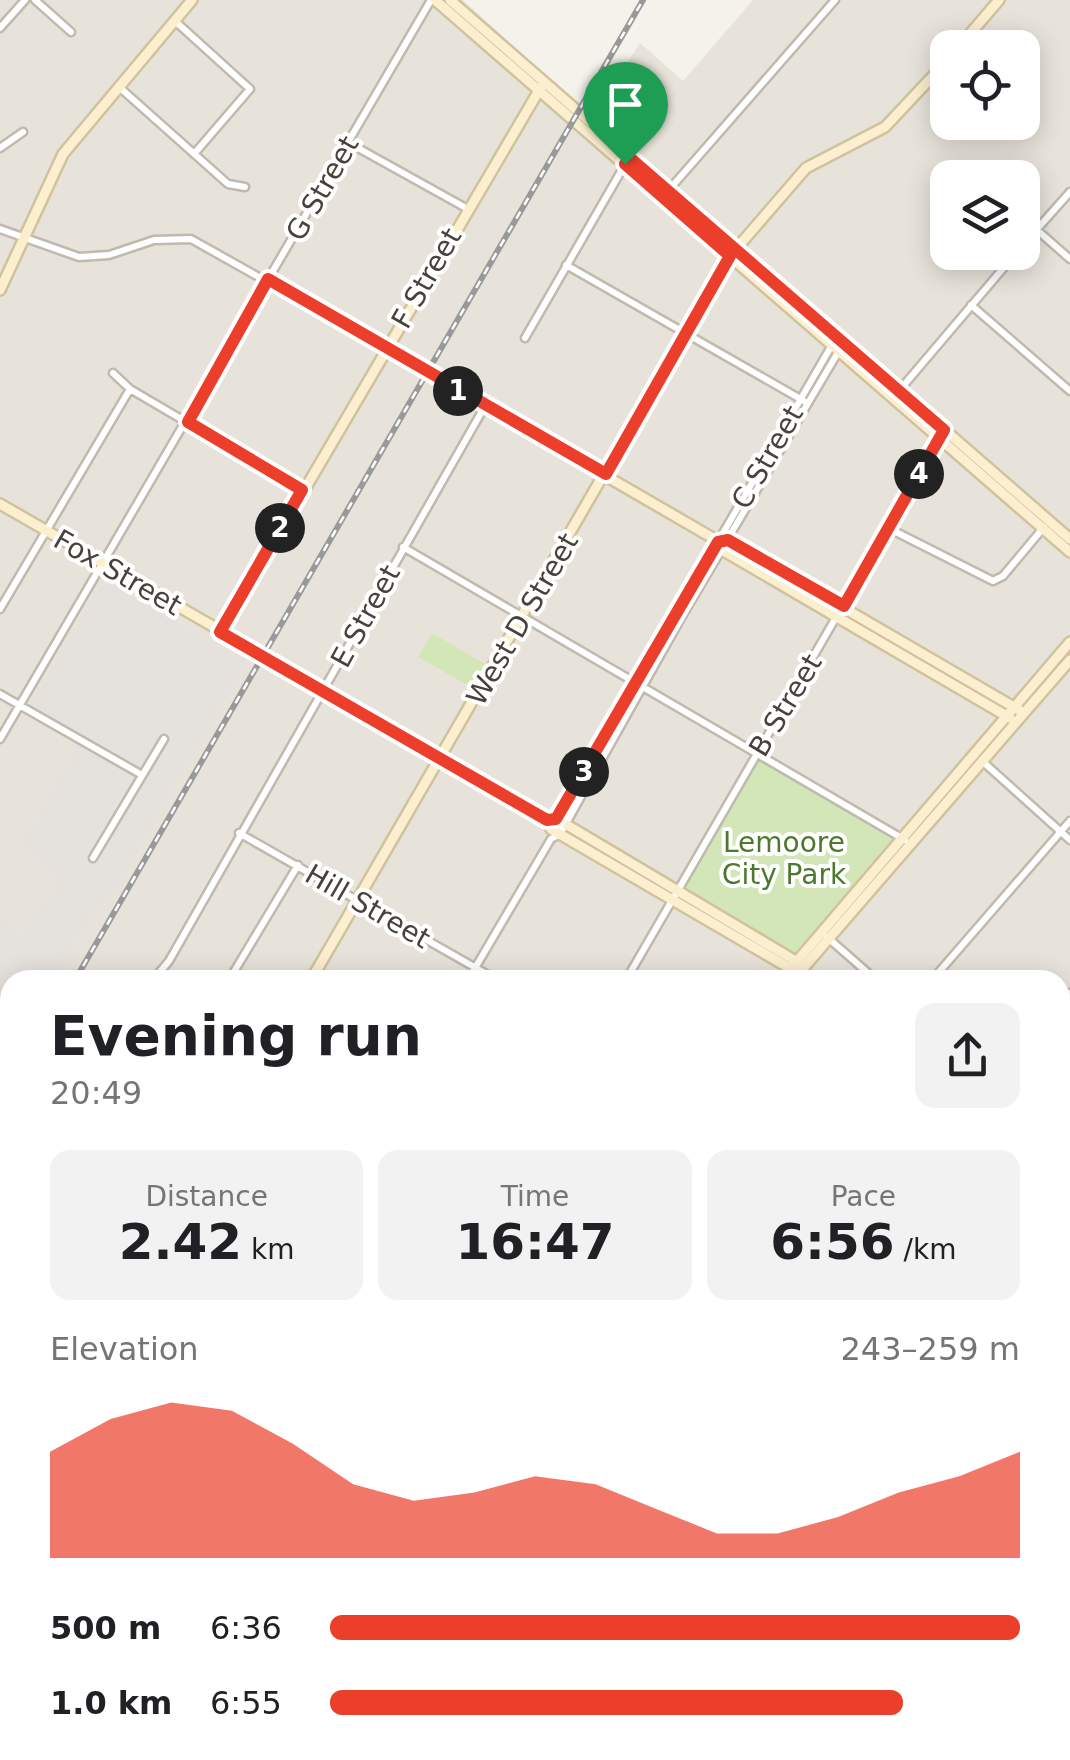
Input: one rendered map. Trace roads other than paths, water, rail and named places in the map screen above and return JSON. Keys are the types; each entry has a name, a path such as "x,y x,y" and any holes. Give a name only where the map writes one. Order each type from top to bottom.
{"street":[{"path":"0,28 25,0"},
{"path":"35,0 71,32"},
{"path":"0,290 63,154 192,0"},
{"path":"433,0 542,86"},
{"name":"G Street","path":"0,738 433,0"},
{"path":"450,0 542,86 942,435 1046,524 1070,539"},
{"path":"666,193 835,0"},
{"path":"973,30 999,0"},
{"path":"174,20 250,89 194,154"},
{"name":"West D Street","path":"317,970 733,253 806,168 886,128 930,80"},
{"path":"117,86 228,184 245,188"},
{"name":"F Street","path":"220,632 466,208 542,86"},
{"path":"0,148 24,132"},
{"path":"349,142 466,208"},
{"path":"525,338 627,161"},
{"path":"1040,227 1070,192"},
{"path":"0,229 79,257 109,255 154,240 190,239 268,279 606,474 837,618 1012,719"},
{"path":"1040,233 1070,259"},
{"path":"566,264 804,401"},
{"path":"895,394 1002,270"},
{"path":"971,306 1070,391"},
{"name":"C Street","path":"476,968 838,344"},
{"path":"113,373 130,389 302,490"},
{"path":"0,609 130,389"},
{"name":"E Street","path":"161,970 485,406"},
{"name":"B Street","path":"631,970 942,435"},
{"name":"Fox Street","path":"0,504 441,756 796,970"},
{"path":"888,528 993,581 1003,576 1046,524"},
{"path":"1046,524 1070,552"},
{"path":"722,544 844,606 1020,710"},
{"path":"403,547 906,840"},
{"path":"1020,710 1070,642"},
{"path":"796,970 1012,719 1070,660"},
{"path":"0,694 142,775"},
{"path":"93,858 164,738"},
{"path":"979,758 1070,840"},
{"path":"941,970 1070,821"},
{"name":"Fox Street","path":"555,828 677,888 796,970"},
{"name":"Hill Street","path":"239,833 480,970"},
{"path":"235,970 298,865"},
{"path":"825,936 864,970"}],"railway":[{"path":"81,970 643,0"}],"park label":[{"name":"Lemoore City Park","path":"784,858"}]}
